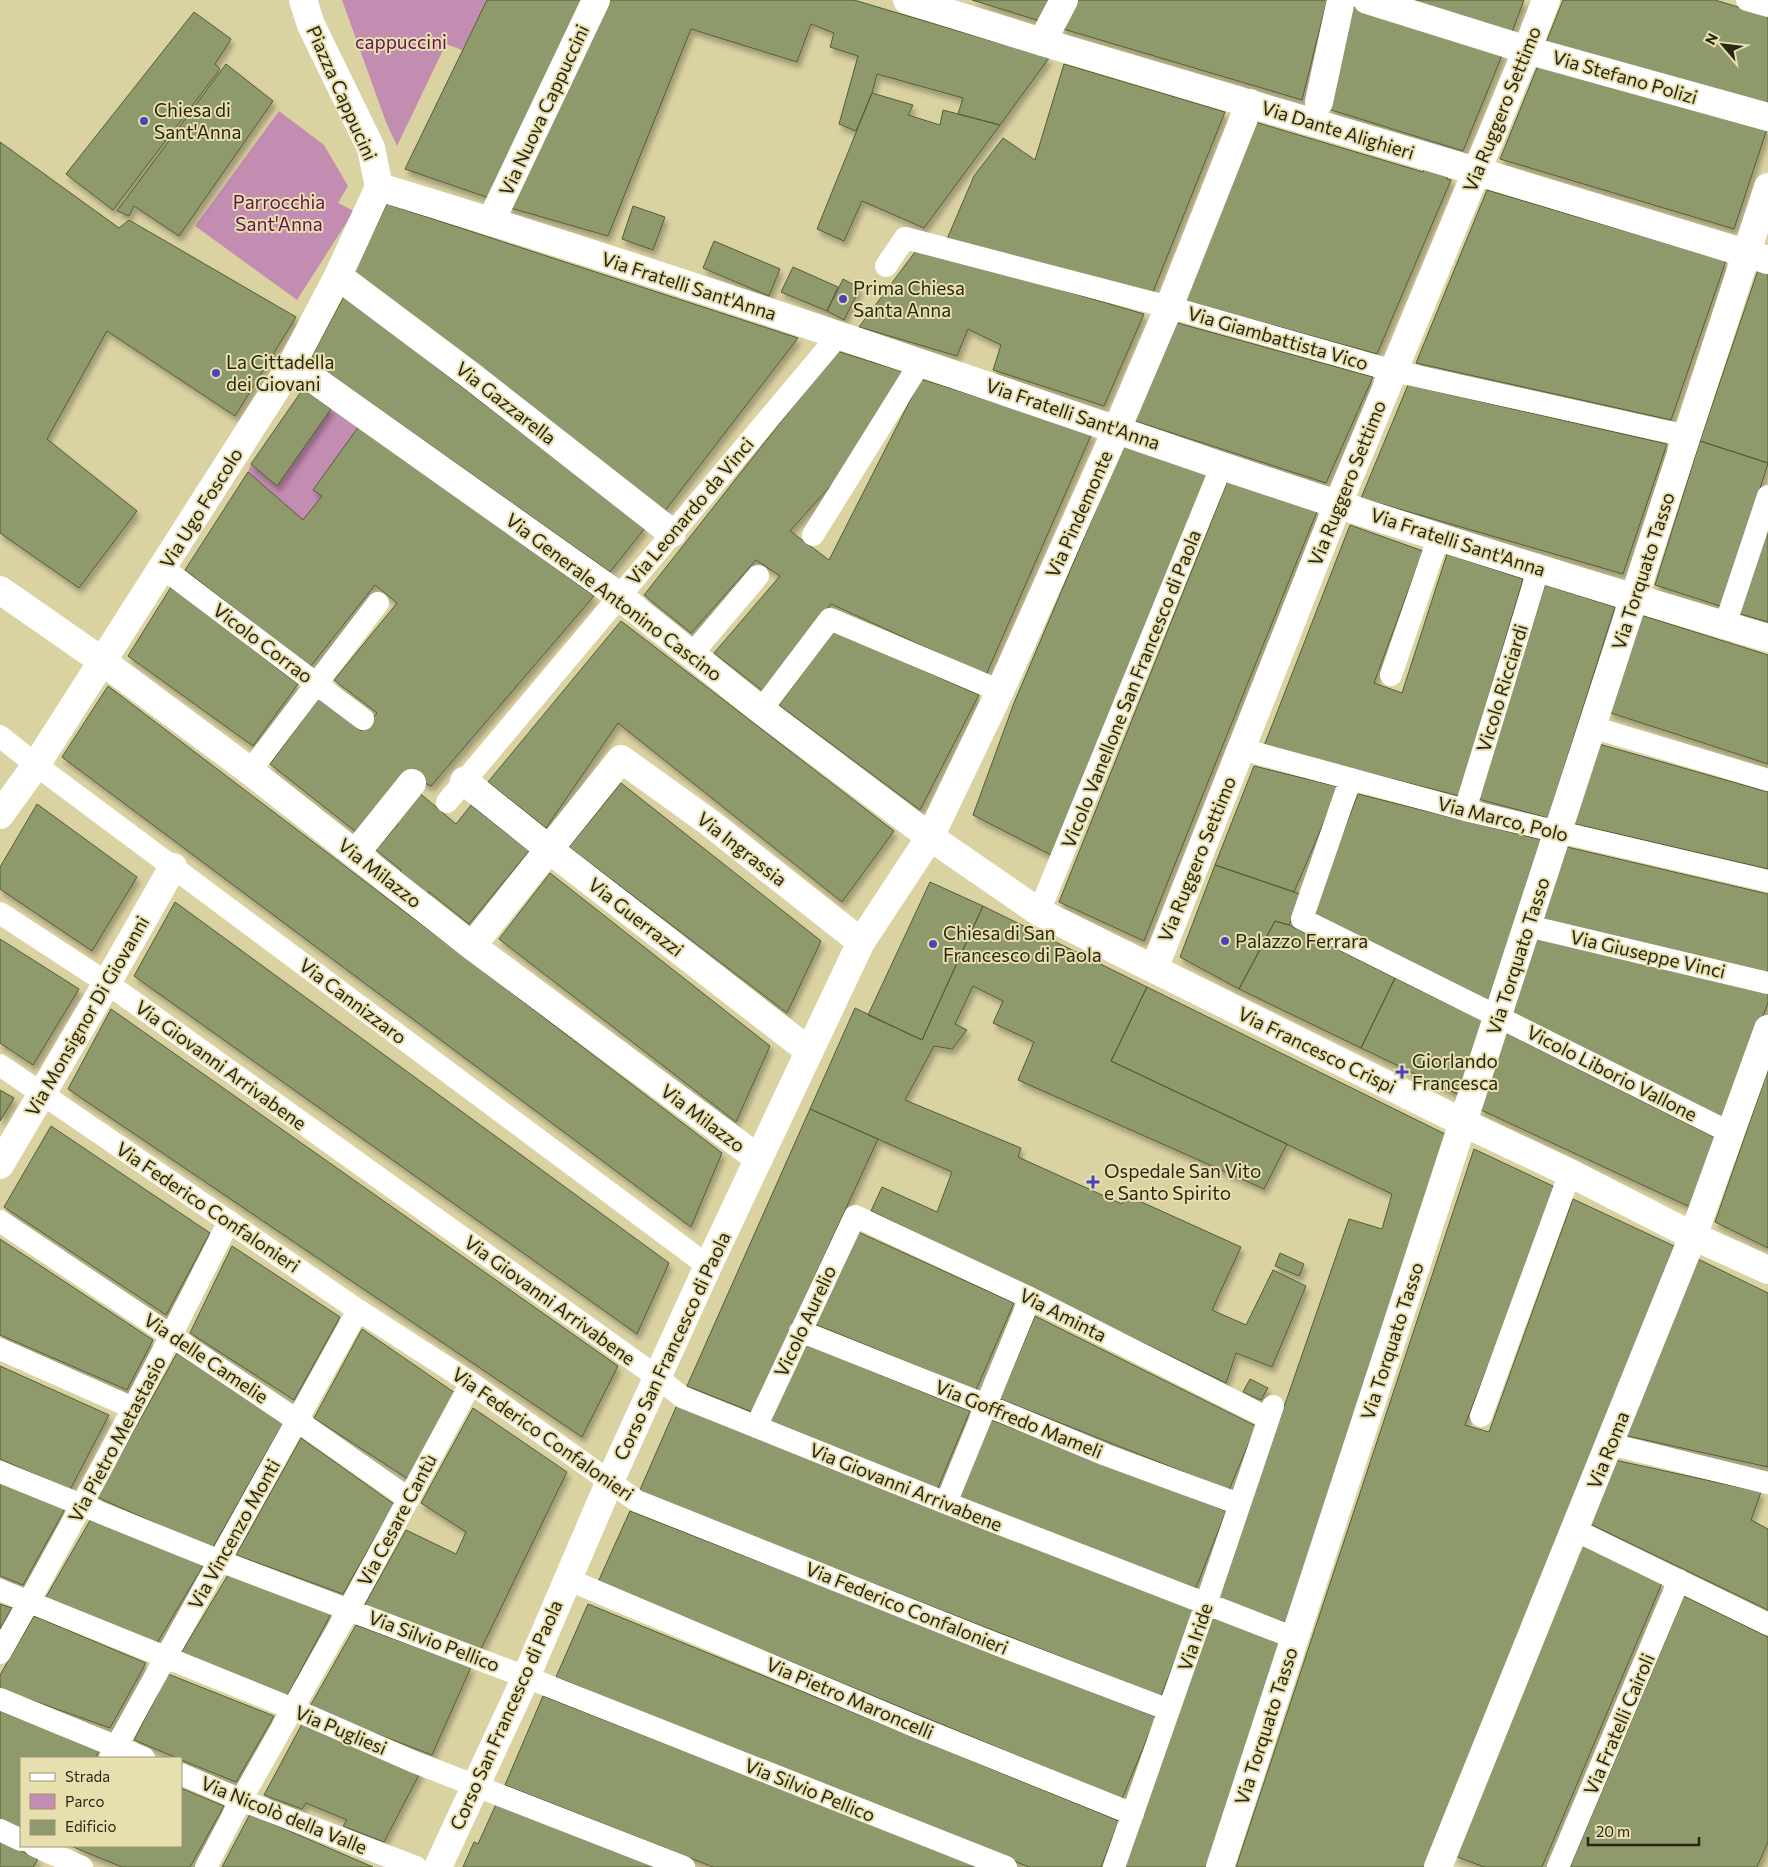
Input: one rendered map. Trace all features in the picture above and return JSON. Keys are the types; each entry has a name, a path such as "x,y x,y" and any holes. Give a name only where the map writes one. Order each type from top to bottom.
{"street":[{"name":"Piazza Cappucini","path":"303,0 311,24 370,148 380,187"},
{"name":"Via Nuova Cappuccini","path":"491,221 596,0"},
{"name":"Via Dante Alighieri","path":"907,0 1757,256"},
{"path":"1042,42 1064,0"},
{"path":"1319,102 1341,0"},
{"name":"Via Stefano Polizi","path":"1367,0 1527,50 1768,117"},
{"name":"Via Ruggero Settimo","path":"1154,968 1338,504 1527,50 1546,0"},
{"name":"Via Pindemonte","path":"930,837 1000,691 1117,429 1250,103"},
{"name":"Via Fratelli Sant'Anna","path":"380,187 702,290 1338,504 1768,638"},
{"name":"Via Ugo Foscolo","path":"0,815 36,765 292,364 338,276 380,187"},
{"name":"Via Torquato Tasso","path":"1220,1867 1687,436 1757,256 1768,187"},
{"name":"Via Gazzarella","path":"338,276 470,375 672,533"},
{"name":"Via Generale Antonino Cascino","path":"292,364 619,596 761,710 930,837"},
{"name":"Via Milazzo","path":"0,590 102,661 250,771 472,946 759,1159"},
{"name":"Via Ingrassia","path":"550,850 621,759 710,823 861,942"},
{"name":"Via Guerrazzi","path":"464,781 809,1051"},
{"path":"355,854 412,783"},
{"name":"Via Francesco Crispi","path":"930,837 1039,912 1464,1123 1570,1173 1693,1236 1768,1270"},
{"name":"Corso San Francesco di Paola","path":"438,1867 526,1677 657,1377 861,942 930,837"},
{"path":"472,946 550,850"},
{"name":"Via Monsignor Di Giovanni","path":"0,1165 107,984 173,867"},
{"name":"Via Roma","path":"1444,1865 1575,1530 1693,1236 1768,1029"}],"lane":[{"path":"1747,0 1768,6"},
{"name":"Via Giambattista Vico","path":"886,266 905,238 1168,307 1394,370 1687,436"},
{"name":"Via Leonardo da Vinci","path":"447,802 838,336"},
{"path":"812,535 920,363"},
{"name":"Vicolo Vanellone San Francesco di Paola","path":"1039,912 1222,465"},
{"path":"1725,626 1768,496"},
{"path":"1391,675 1439,536"},
{"name":"Vicolo Ricciardi","path":"1465,810 1539,567"},
{"name":"Vicolo Corrao","path":"163,568 363,719"},
{"path":"691,655 758,576"},
{"path":"250,771 378,602"},
{"path":"761,710 830,619 1000,691"},
{"path":"1592,727 1768,780"},
{"name":"Via Cannizzaro","path":"0,736 36,765 708,1266"},
{"name":"Via Marco, Polo","path":"1240,749 1465,810 1768,881"},
{"name":"Vicolo Liborio Vallone","path":"1350,780 1302,919 1731,1133"},
{"name":"Via Giovanni Arrivabene","path":"0,913 107,984 657,1377 682,1397 946,1503 1295,1638"},
{"name":"Via Giuseppe Vinci","path":"1528,926 1768,983"},
{"name":"Via Federico Confalonieri","path":"0,1065 358,1310 471,1383 637,1500 996,1644 1170,1710"},
{"path":"1481,1416 1570,1173"},
{"name":"Via Aminta","path":"855,1216 1270,1412"},
{"name":"Vicolo Aurelio","path":"756,1427 855,1216"},
{"name":"Via delle Camelie","path":"0,1221 298,1420 409,1499"},
{"name":"Via Pietro Metastasio","path":"0,1653 172,1336 230,1221"},
{"path":"946,1503 1030,1298"},
{"name":"Via Vincenzo Monti","path":"113,1752 358,1310"},
{"name":"Via Goffredo Mameli","path":"800,1331 1106,1455 1239,1504"},
{"path":"0,1349 133,1408"},
{"name":"Via Cesare Cantù","path":"206,1867 241,1800 349,1609 471,1383"},
{"name":"Via Iride","path":"1114,1867 1170,1710 1270,1412"},
{"path":"1610,1444 1768,1483"},
{"name":"Via Silvio Pellico","path":"0,1472 220,1561 526,1677 1006,1867"},
{"path":"1575,1530 1768,1624"},
{"name":"Via Pietro Maroncelli","path":"567,1580 917,1727 1133,1814"},
{"name":"Via Fratelli Cairoli","path":"1558,1867 1679,1580"},
{"name":"Via Pugliesi","path":"0,1590 293,1709 412,1761 684,1867"},
{"path":"0,1699 113,1752 139,1757"},
{"name":"Via Nicolò della Valle","path":"182,1774 241,1800 416,1867"},
{"path":"0,1830 20,1840"},
{"path":"49,1853 82,1867"}],"green space":[{"name":"cappuccini","path":"342,0 487,0 462,50 446,44 397,146 386,122"},
{"name":"Parrocchia Sant'Anna","path":"279,111 324,145 348,186 338,203 354,211 297,300 195,226"},
{"path":"331,409 359,426 313,490 322,496 303,520 248,472 251,464 277,486"}],"building":[{"path":"487,0 588,0 492,199 405,169"},
{"path":"609,0 854,0 1049,58 1000,125 958,114 963,98 877,74 872,93 856,131 839,124 858,56 830,47 834,33 811,24 797,62 691,29 608,236 507,207"},
{"path":"972,0 1050,0 1040,21"},
{"path":"1073,0 1327,0 1302,100 1060,28"},
{"path":"1403,0 1524,0 1512,32"},
{"path":"1563,0 1715,0 1768,16 1768,105 1545,45"},
{"path":"1353,7 1503,53 1463,151 1328,109"},
{"name":"Chiesa di Sant'Anna","path":"194,12 231,39 215,64 220,69 113,210 66,174"},
{"path":"1539,63 1767,129 1734,229 1500,159"},
{"name":"Parrocchia Sant'Anna","path":"226,64 273,101 179,236 134,206 129,216 117,211"},
{"path":"1064,64 1225,112 1153,292 947,239 974,176 1003,138 1035,160"},
{"path":"872,93 913,105 908,115 940,125 943,110 1000,125 924,228 862,201 844,241 817,229"},
{"path":"1255,122 1423,172 1424,169 1448,175 1447,179 1451,180 1377,354 1186,301"},
{"name":"La Cittadella dei Giovani","path":"0,142 119,228 129,220 296,317 235,416 107,331 47,439 137,511 79,588 0,533"},
{"path":"1487,190 1726,261 1671,420 1416,363"},
{"path":"387,204 798,338 664,512 352,275"},
{"path":"633,206 665,217 653,250 622,239"},
{"path":"714,241 780,269 769,296 703,268"},
{"path":"918,248 1144,314 1104,406 993,370 1001,345 968,329 957,356 859,327"},
{"path":"793,267 838,287 827,311 781,292"},
{"path":"1758,270 1768,273 1768,463 1700,441"},
{"name":"Prima Chiesa Santa Anna","path":"843,279 860,288 844,320 827,311"},
{"path":"344,296 645,528 610,572 310,360"},
{"path":"1174,322 1373,377 1326,483 1135,421"},
{"path":"837,351 907,373 835,481 790,531 829,560 921,379 1092,433 986,675 831,604 763,691 714,653 780,576 756,560 691,633 644,595"},
{"path":"1408,385 1667,444 1623,574 1361,498"},
{"path":"303,389 331,409 277,486 251,464"},
{"path":"359,426 594,596 431,786 405,773 356,832 270,764 319,698 361,731 377,713 334,680 397,603 375,585 310,667 185,570 248,472 303,520 322,496 313,490"},
{"path":"1700,441 1768,463 1723,607 1655,585"},
{"path":"1123,446 1210,476 1053,856 973,815 1014,703"},
{"path":"1228,480 1318,509 1144,941 1059,902"},
{"path":"1768,518 1768,622 1737,613"},
{"path":"1350,525 1423,551 1374,683 1402,693 1447,554 1523,579 1459,796 1264,746"},
{"path":"1545,585 1615,607 1548,818 1478,799"},
{"path":"171,587 298,684 253,746 128,656"},
{"path":"1641,615 1768,655 1768,764 1608,712"},
{"path":"621,621 894,831 842,902 618,723 546,828 488,782"},
{"path":"834,631 979,695 920,810 779,705"},
{"path":"108,686 722,1153 691,1227 62,757"},
{"path":"1599,744 1768,792 1768,869 1571,823"},
{"path":"1254,766 1339,787 1294,892 1215,865"},
{"path":"621,783 821,941 787,1013 569,847"},
{"path":"416,790 456,824 471,805 529,851 469,924 429,892 423,898 396,877 401,870 376,850 398,824 392,819"},
{"path":"1358,794 1542,840 1488,1001 1312,912"},
{"path":"37,804 137,877 92,951 0,889 0,867"},
{"path":"1563,846 1768,894 1768,973 1539,920"},
{"name":"Palazzo Ferrara","path":"1215,865 1303,895 1289,925 1275,921 1239,989 1180,957"},
{"path":"550,873 770,1046 736,1122 499,939"},
{"name":"Chiesa di San Francesco di Paola","path":"930,882 983,906 922,1040 868,1015"},
{"path":"175,902 669,1263 637,1334 134,976"},
{"path":"983,906 1147,987 1111,1061 1287,1144 1264,1189 1018,1080 1034,1042 993,1023 1003,1001 973,986 955,1024 967,1030 952,1049 934,1046 905,1100 1021,1148 1018,1157 1122,1204 1126,1195 1241,1247 1212,1310 1246,1325 1273,1270 1306,1286 1272,1367 1236,1353 1226,1383 871,1211 882,1187 937,1212 952,1172 810,1109 855,1008 922,1040"},
{"path":"1275,921 1289,925 1395,978 1361,1048 1239,989"},
{"path":"1534,935 1768,992 1768,1003 1724,1118 1510,1012"},
{"path":"0,939 79,989 33,1065 0,1043"},
{"path":"1395,978 1487,1023 1459,1095 1361,1048"},
{"path":"1147,987 1447,1135 1290,1624 1218,1598 1349,1219 1382,1229 1392,1194 1111,1061"},
{"path":"111,1009 618,1366 582,1437 68,1089"},
{"path":"1504,1032 1716,1138 1690,1207 1479,1109"},
{"path":"1768,1070 1768,1248 1715,1222"},
{"path":"0,1090 14,1098 0,1121"},
{"path":"810,1109 878,1139 752,1412 687,1386"},
{"path":"51,1126 210,1233 166,1315 4,1207"},
{"path":"1474,1149 1557,1188 1465,1425 1489,1432 1573,1199 1674,1246 1428,1867 1236,1867"},
{"path":"856,1231 1014,1303 976,1390 812,1323"},
{"path":"0,1239 153,1340 127,1390 0,1335"},
{"path":"232,1246 340,1317 294,1400 190,1333"},
{"path":"1280,1253 1304,1264 1299,1276 1275,1266"},
{"path":"1698,1259 1768,1293 1768,1467 1623,1435"},
{"path":"1035,1316 1256,1426 1229,1490 1000,1399"},
{"path":"362,1329 455,1393 408,1479 314,1418"},
{"path":"802,1343 970,1411 937,1490 765,1421"},
{"path":"177,1353 283,1423 212,1549 97,1497"},
{"path":"0,1366 109,1415 70,1490 0,1459"},
{"path":"1250,1379 1268,1388 1261,1400 1243,1392"},
{"path":"677,1405 1195,1609 1161,1696 639,1492"},
{"path":"473,1408 567,1472 481,1649 364,1606 406,1530 456,1554 466,1532 421,1503"},
{"path":"989,1419 1226,1511 1196,1588 957,1498"},
{"path":"301,1438 394,1504 343,1594 236,1555"},
{"path":"1615,1460 1761,1492 1751,1520 1768,1529 1768,1610 1588,1523"},
{"path":"0,1483 65,1509 23,1585 0,1576"},
{"path":"630,1511 1156,1717 1122,1799 598,1582"},
{"path":"92,1517 203,1566 157,1643 46,1597"},
{"path":"1581,1544 1662,1583 1542,1867 1484,1867 1455,1856"},
{"path":"228,1575 331,1614 287,1696 181,1653"},
{"path":"1684,1596 1768,1637 1768,1842 1757,1867 1570,1867"},
{"path":"0,1604 12,1608 0,1629"},
{"path":"588,1604 1119,1821 1101,1867 1029,1867 839,1793 556,1677"},
{"path":"1211,1615 1281,1642 1206,1867 1123,1867"},
{"path":"34,1616 146,1663 110,1728 0,1689 0,1675"},
{"path":"356,1625 471,1667 432,1755 309,1708"},
{"path":"168,1674 274,1716 236,1782 182,1760 182,1757 175,1757 134,1740"},
{"path":"543,1696 981,1867 713,1867 505,1785"},
{"path":"0,1711 100,1750 96,1757 20,1757 20,1830 0,1820"},
{"path":"302,1724 421,1771 384,1842 343,1826 347,1820 306,1803 302,1809 264,1795"},
{"path":"182,1788 224,1806 190,1867 122,1867 73,1847 182,1847"},
{"path":"497,1802 663,1867 463,1867 474,1842 478,1844"},
{"path":"250,1814 373,1867 222,1867"},
{"path":"0,1841 38,1859 33,1867 0,1867"}],"place":[{"name":"Chiesa di Sant'Anna","path":"144,121"},
{"name":"Prima Chiesa Santa Anna","path":"843,299"},
{"name":"La Cittadella dei Giovani","path":"216,373"},
{"name":"Palazzo Ferrara","path":"1225,941"},
{"name":"Chiesa di San Francesco di Paola","path":"933,944"},
{"name":"Giorlando Francesca","path":"1402,1072"},
{"name":"Ospedale San Vito e Santo Spirito","path":"1093,1182"}]}
